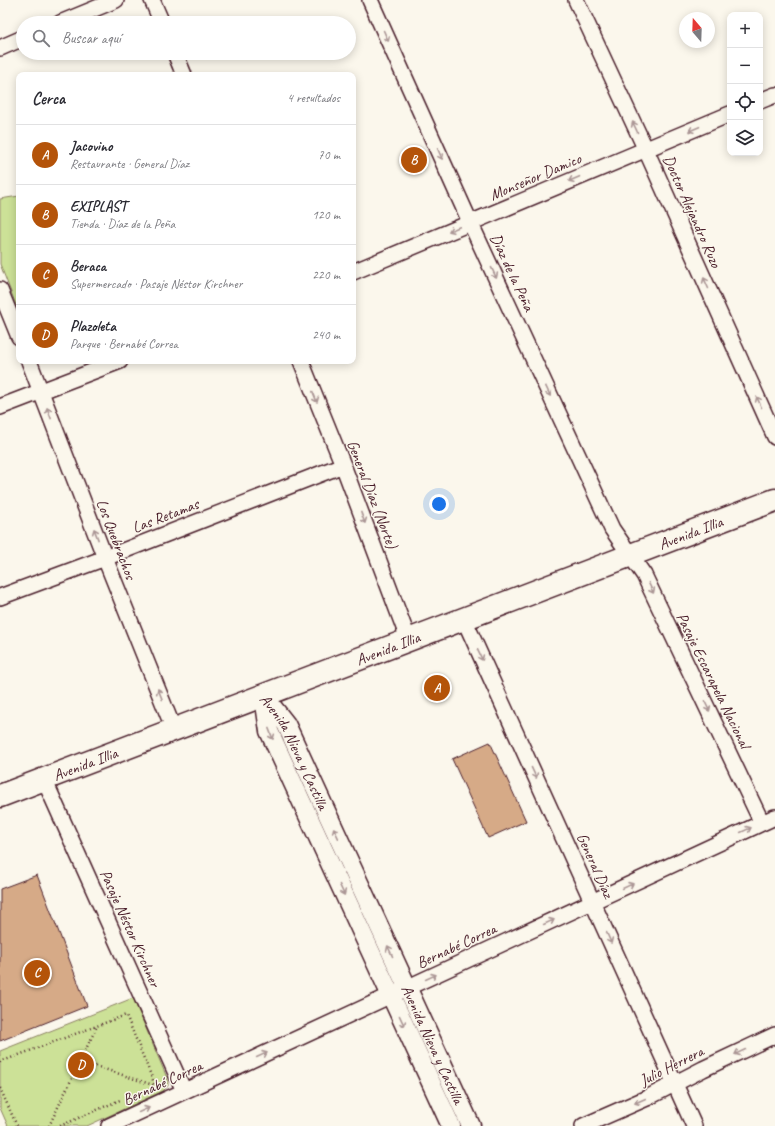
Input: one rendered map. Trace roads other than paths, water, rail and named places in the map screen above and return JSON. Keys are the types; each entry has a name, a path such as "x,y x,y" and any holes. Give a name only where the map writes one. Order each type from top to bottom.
{"main road":[{"name":"Avenida Illia","path":"0,796 775,500"}],"street":[{"path":"77,16 116,0"},
{"path":"152,0 159,16"},
{"name":"Díaz de la Peña","path":"370,0 470,222 612,529 630,555"},
{"name":"Doctor Alejandro Ruzo","path":"576,0 646,150 775,437"},
{"path":"0,48 16,41"},
{"path":"178,60 183,72"},
{"path":"763,100 775,95"},
{"name":"Monseñor Damico","path":"356,271 727,115"},
{"path":"0,290 16,330"},
{"name":"Los Quebrachos","path":"30,364 105,558 174,730"},
{"path":"0,407 40,390 112,364"},
{"name":"General Díaz (Norte)","path":"302,364 343,465 409,641"},
{"name":"Las Retamas","path":"0,597 105,558 343,465"},
{"name":"Pasaje Escarapela Nacional","path":"630,555 644,575 769,820"},
{"name":"General Díaz","path":"464,619 694,1126"},
{"name":"Avenida Nieva y Castilla","path":"264,696 286,724 471,1126"},
{"name":"Avenida Nieva y Castilla","path":"264,696 269,731 450,1126"},
{"name":"Pasaje Néstor Kirchner","path":"44,779 184,1091"},
{"name":"Bernabé Correa","path":"109,1126 769,820"},
{"name":"Julio Herrera","path":"583,1126 647,1098 775,1035"}],"place":[{"name":"EXIPLAST","path":"414,160"},
{"name":"Jacovino","path":"437,688"},
{"name":"Beraca","path":"37,973"},
{"name":"Plazoleta","path":"81,1065"}]}
